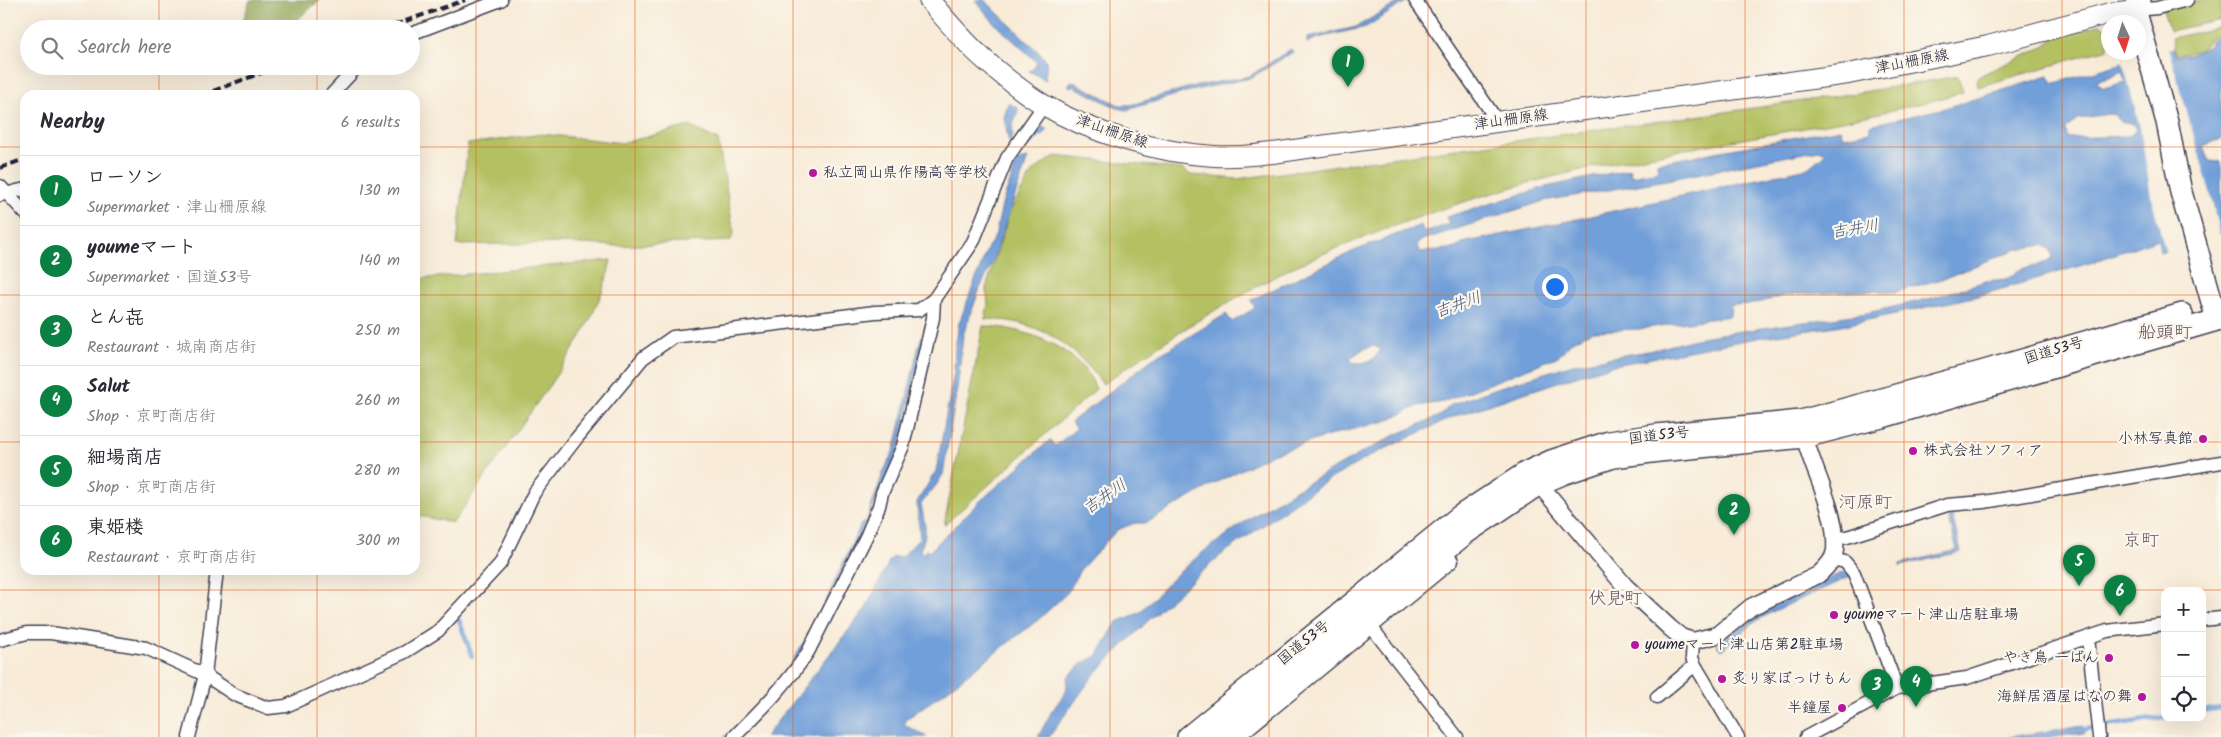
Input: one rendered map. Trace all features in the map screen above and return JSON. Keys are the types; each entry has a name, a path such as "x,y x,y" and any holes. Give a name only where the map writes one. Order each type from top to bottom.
{"highway":[{"name":"国道53号","path":"1215,737 1444,550 1501,508 1539,484 1565,473 1613,458 1886,416 2216,309 2181,192 2167,122 2137,6"},
{"name":"国道53号","path":"1188,737 1460,516 1527,472 1575,452 1609,442 1656,435 1802,429"}],"main road":[{"name":"津山柵原線","path":"929,0 986,61 1044,105 1079,122 1120,137 1185,153 1215,156 1260,153 1858,73 1988,46 2137,6"}],"street":[{"path":"420,30 479,3 501,0"},
{"path":"1415,0 1498,122"},
{"path":"2137,6 2157,8 2187,0"},
{"path":"336,90 350,75"},
{"path":"0,640 27,632 116,642 146,648 206,675 235,695 268,708 286,706 405,652 438,631 500,564 534,493 643,358 673,337 875,312 919,310 934,299 973,242 1007,158 1044,105"},
{"path":"2,190 20,189"},
{"path":"2,190 20,208"},
{"path":"734,737 777,694 799,667 866,537 879,506 882,493 903,446 933,318 934,299"},
{"path":"1460,516 1477,511 1523,483 1533,480 1539,484 1625,586 1670,628 1681,637 1693,641 1717,635 1751,607 1818,575 1832,559 1835,551 1831,518 1802,429"},
{"path":"1834,539 1847,537 1947,505 1993,500 2221,462"},
{"path":"1238,737 1452,561 1444,550"},
{"path":"1832,559 1845,562 1854,573 1897,688"},
{"path":"189,737 206,675 216,575"},
{"path":"2206,620 2221,618"},
{"path":"1806,737 1897,688 1967,678 2107,632 2161,625"},
{"path":"1372,628 1457,737"},
{"path":"2088,638 2100,737"},
{"path":"1693,641 1692,658 1695,665 1738,737"},
{"path":"1657,697 1695,665"}],"green space":[{"path":"250,0 320,0 297,20 243,20"},
{"path":"2199,0 2221,0 2221,20 2169,31 2163,9"},
{"path":"2101,24 2101,51 1978,87 1977,78 2046,46 2053,38"},
{"path":"2221,27 2221,35 2211,37 2201,49 2176,54 2172,38"},
{"path":"1958,76 1963,92 1861,117 1603,165 1530,182 1402,223 1313,258 1266,281 1195,323 1103,384 1079,356 1052,336 1021,324 1004,320 985,319 988,304 986,288 1010,211 1033,171 1055,156 1182,169 1191,175 1237,179 1740,110"},
{"path":"689,126 718,140 734,233 730,241 616,246 563,243 457,245 468,144 542,134 623,143"},
{"path":"611,260 598,302 578,341 453,523 420,516 420,279"},
{"path":"983,326 1016,331 1049,342 1078,362 1096,389 944,525"}],"water":[{"path":"975,0 985,0 1043,57 1046,61 1046,80 1029,71 1033,69 1037,62 995,24"},
{"path":"1403,0 1409,0 1366,27 1318,38 1307,43 1307,38 1356,27"},
{"name":"吉井川","path":"2221,37 2221,139 2203,146 2209,161 2221,162 2221,233 2160,253 2158,239 2090,263 1978,296 1849,324 1757,338 1615,365 1455,416 1372,455 1320,485 1221,555 1161,608 1093,676 1049,737 1038,737 1052,711 1066,692 1068,677 1081,664 1097,656 1117,622 1139,613 1175,576 1202,553 1247,520 1295,490 1391,437 1439,416 1451,405 1573,364 1653,350 1707,336 1867,313 1932,298 1986,281 2006,279 2024,268 2037,266 2053,258 2050,249 2043,245 2014,250 1945,278 1895,292 1863,291 1786,295 1754,304 1731,305 1730,316 1639,329 1593,331 1572,341 1559,356 1443,402 1418,406 1386,421 1338,433 1272,454 1217,482 1146,523 1135,523 1117,530 1080,570 1068,592 1038,620 905,720 905,725 927,737 765,737 866,608 890,560 893,557 902,557 920,538 917,502 936,471 954,372 955,347 959,323 988,247 995,237 1003,201 1014,171 1013,163 1028,158 991,266 980,288 963,335 958,382 943,474 921,504 925,527 920,550 923,554 926,550 930,551 978,503 1050,440 1055,446 1076,429 1071,422 1151,360 1226,314 1232,322 1255,308 1251,300 1354,251 1421,225 1424,233 1449,224 1446,217 1546,187 1630,169 1631,176 1658,171 1657,163 1840,129 1843,137 1870,132 1870,125 1942,109 2049,76 2052,84 2133,60 2146,60 2146,56 2174,48 2175,55 2190,55 2210,46 2212,39","holes":["2122,71 2125,82 2104,88 2096,83 2098,80 2105,79","2108,114 2116,115 2119,121 2136,126 2135,132 2128,136 2067,138 2066,129 2077,119","1819,150 1826,153 1808,168 1462,243 1456,248 1419,252 1417,245 1422,240 1544,201 1661,181","1373,346 1381,349 1372,360 1361,363 1351,362 1351,358 1363,349"]},
{"path":"1291,49 1293,52 1250,78 1186,92 1127,110 1117,108 1073,86 1070,87 1068,84 1072,81 1119,105 1131,105 1187,88 1250,76"},
{"path":"1008,103 1018,108 1012,130 1013,134 1009,142 1004,118"},
{"path":"1042,126 1047,130 1024,150 1022,147 1027,139"},
{"path":"927,324 900,448 866,521 883,473 895,448 920,341"},
{"path":"1958,510 1958,513 1952,514 1961,552 1900,566 1900,564 1957,550 1947,511"},
{"path":"866,522 806,652 732,737 724,737 762,700 791,664 819,615 861,524"},
{"path":"1848,570 1851,576 1770,613 1753,623 1721,650 1717,645 1764,612 1796,594"},
{"path":"2083,726 2084,733 2053,737 2009,737"}],"pier":[{"path":"2168,47 2210,192 2220,236 2166,253 2151,196 2140,127 2122,60 2146,60 2146,53"}],"waterway":[{"path":"459,620 472,656"},
{"path":"2206,710 2221,708"},
{"path":"2080,730 2161,718"}],"railway":[{"path":"408,20 465,0"},
{"path":"215,90 256,75"},
{"path":"0,168 20,161"}],"place":[{"name":"ローソン","path":"1348,87"},
{"name":"私立岡山県作陽高等学校","path":"813,173"},
{"name":"小林写真館","path":"2203,439"},
{"name":"株式会社ソフィア","path":"1913,451"},
{"name":"youmeマート","path":"1734,535"},
{"name":"細場商店","path":"2079,586"},
{"name":"youmeマート津山店駐車場","path":"1834,615"},
{"name":"東姫楼","path":"2120,616"},
{"name":"youmeマート津山店第2駐車場","path":"1635,645"},
{"name":"やき鳥 一ばん","path":"2109,658"},
{"name":"炙り家ぼっけもん","path":"1722,679"},
{"name":"海鮮居酒屋はなの舞","path":"2142,697"},
{"name":"Salut","path":"1916,707"},
{"name":"半鐘屋","path":"1842,708"},
{"name":"とん㐂","path":"1877,710"}],"district":[{"name":"船頭町","path":"2165,333"},
{"name":"河原町","path":"1865,503"},
{"name":"京町","path":"2141,541"},
{"name":"伏見町","path":"1615,599"}]}
